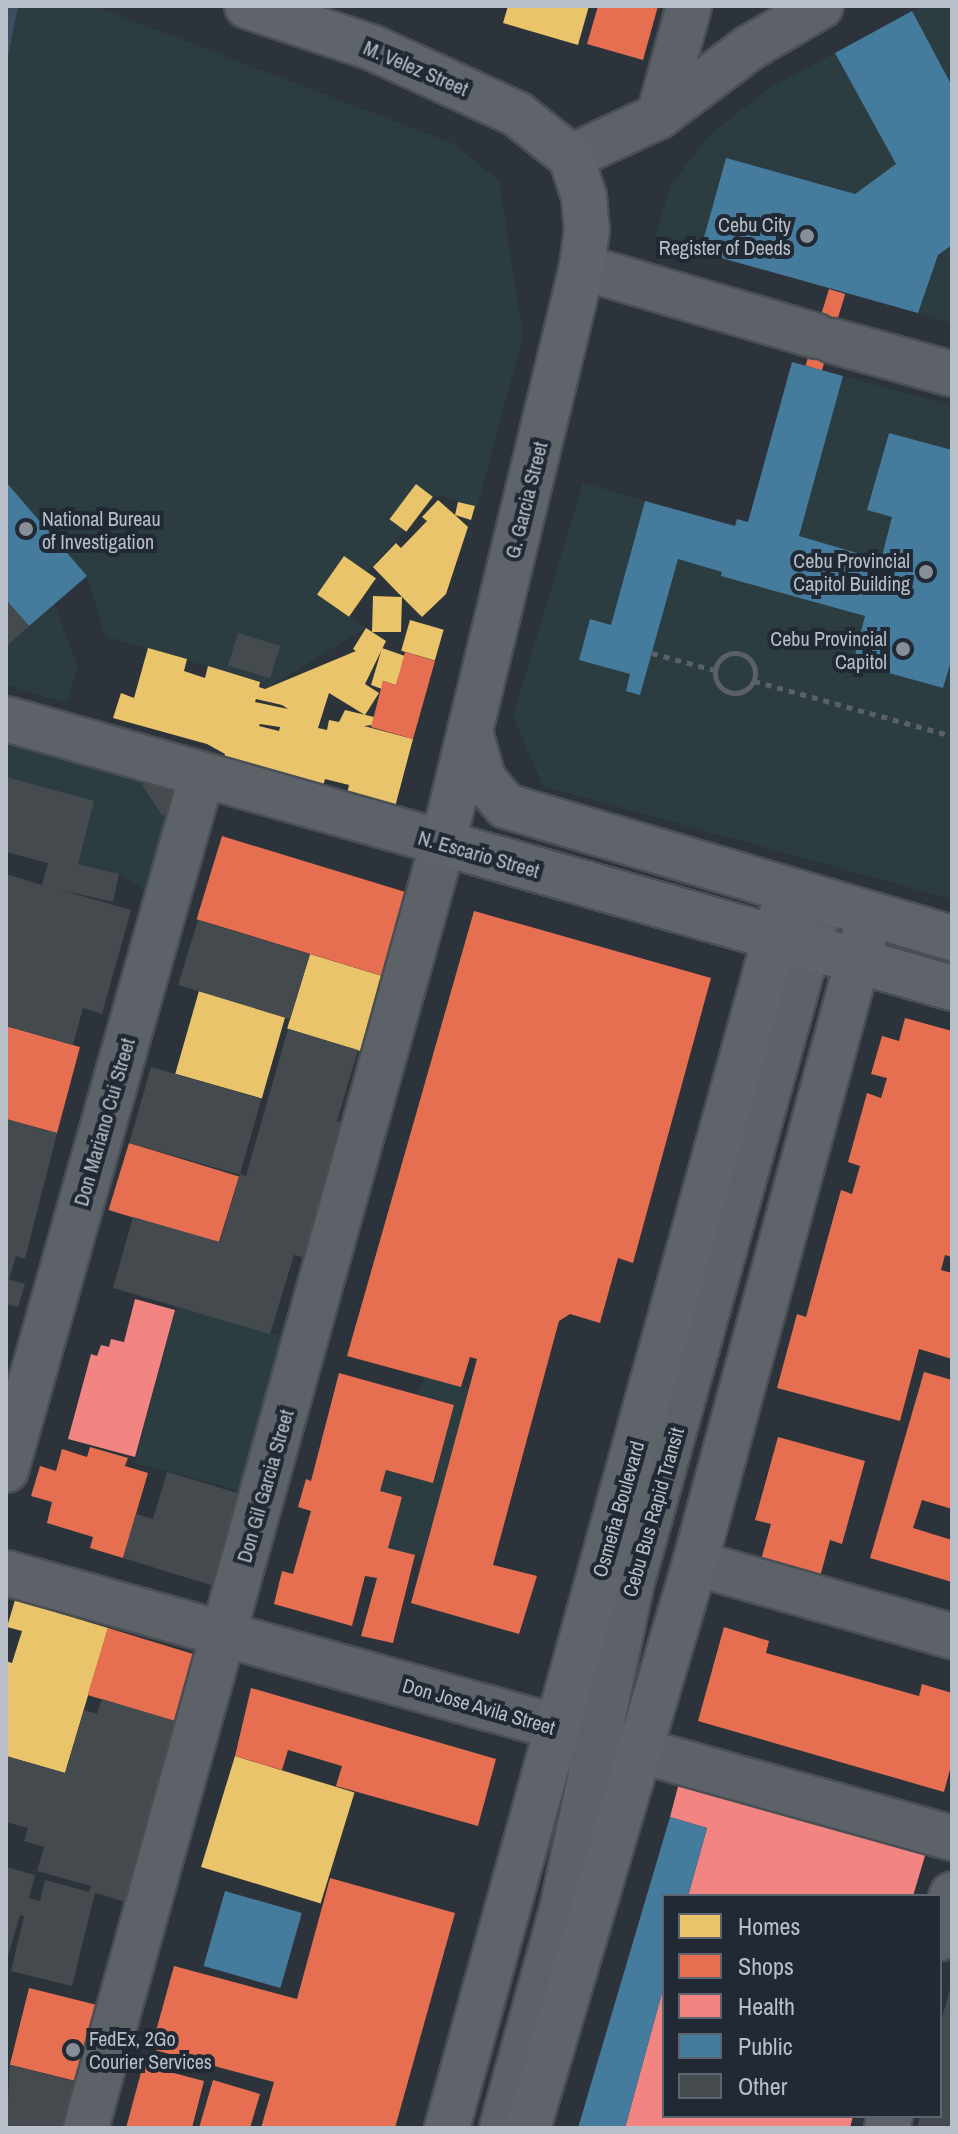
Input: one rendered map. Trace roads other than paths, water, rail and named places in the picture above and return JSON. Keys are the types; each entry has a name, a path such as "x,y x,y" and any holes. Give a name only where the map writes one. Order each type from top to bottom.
{"main road":[{"name":"M. Velez Street","path":"247,6 317,17 373,48 517,114 571,157"},
{"name":"G. Garcia Street","path":"443,843 582,267 587,230 571,157"},
{"path":"470,731 483,779 506,806 952,938"},
{"name":"N. Escario Street","path":"443,843 790,945 952,988"},
{"name":"Osmeña Boulevard","path":"528,2128 598,1739 790,945 805,896"},
{"name":"Osmeña Boulevard","path":"447,2128 598,1739 695,1563 870,915"}],"street":[{"path":"659,116 689,6"},
{"path":"571,157 659,116 749,48 821,6"},
{"path":"582,267 952,374"},
{"name":"N. Escario Street","path":"6,719 443,843"},
{"name":"Don Mariano Cui Street","path":"6,1470 202,775"},
{"name":"Don Gil Garcia Street","path":"86,2128 443,843"},
{"path":"695,1563 952,1636"},
{"name":"Don Jose Avila Street","path":"6,1573 952,1838"},
{"path":"502,2128 562,1910 598,1739"},
{"path":"942,1931 952,1895"}],"water":[{"path":"6,6 18,6 6,67"}],"place":[{"name":"Cebu City Register of Deeds","path":"807,236"},
{"name":"National Bureau of Investigation","path":"26,529"},
{"name":"Cebu Provincial Capitol Building","path":"926,572"},
{"name":"Cebu Provincial Capitol","path":"903,649"},
{"name":"FedEx, 2Go Courier Services","path":"73,2050"}]}
